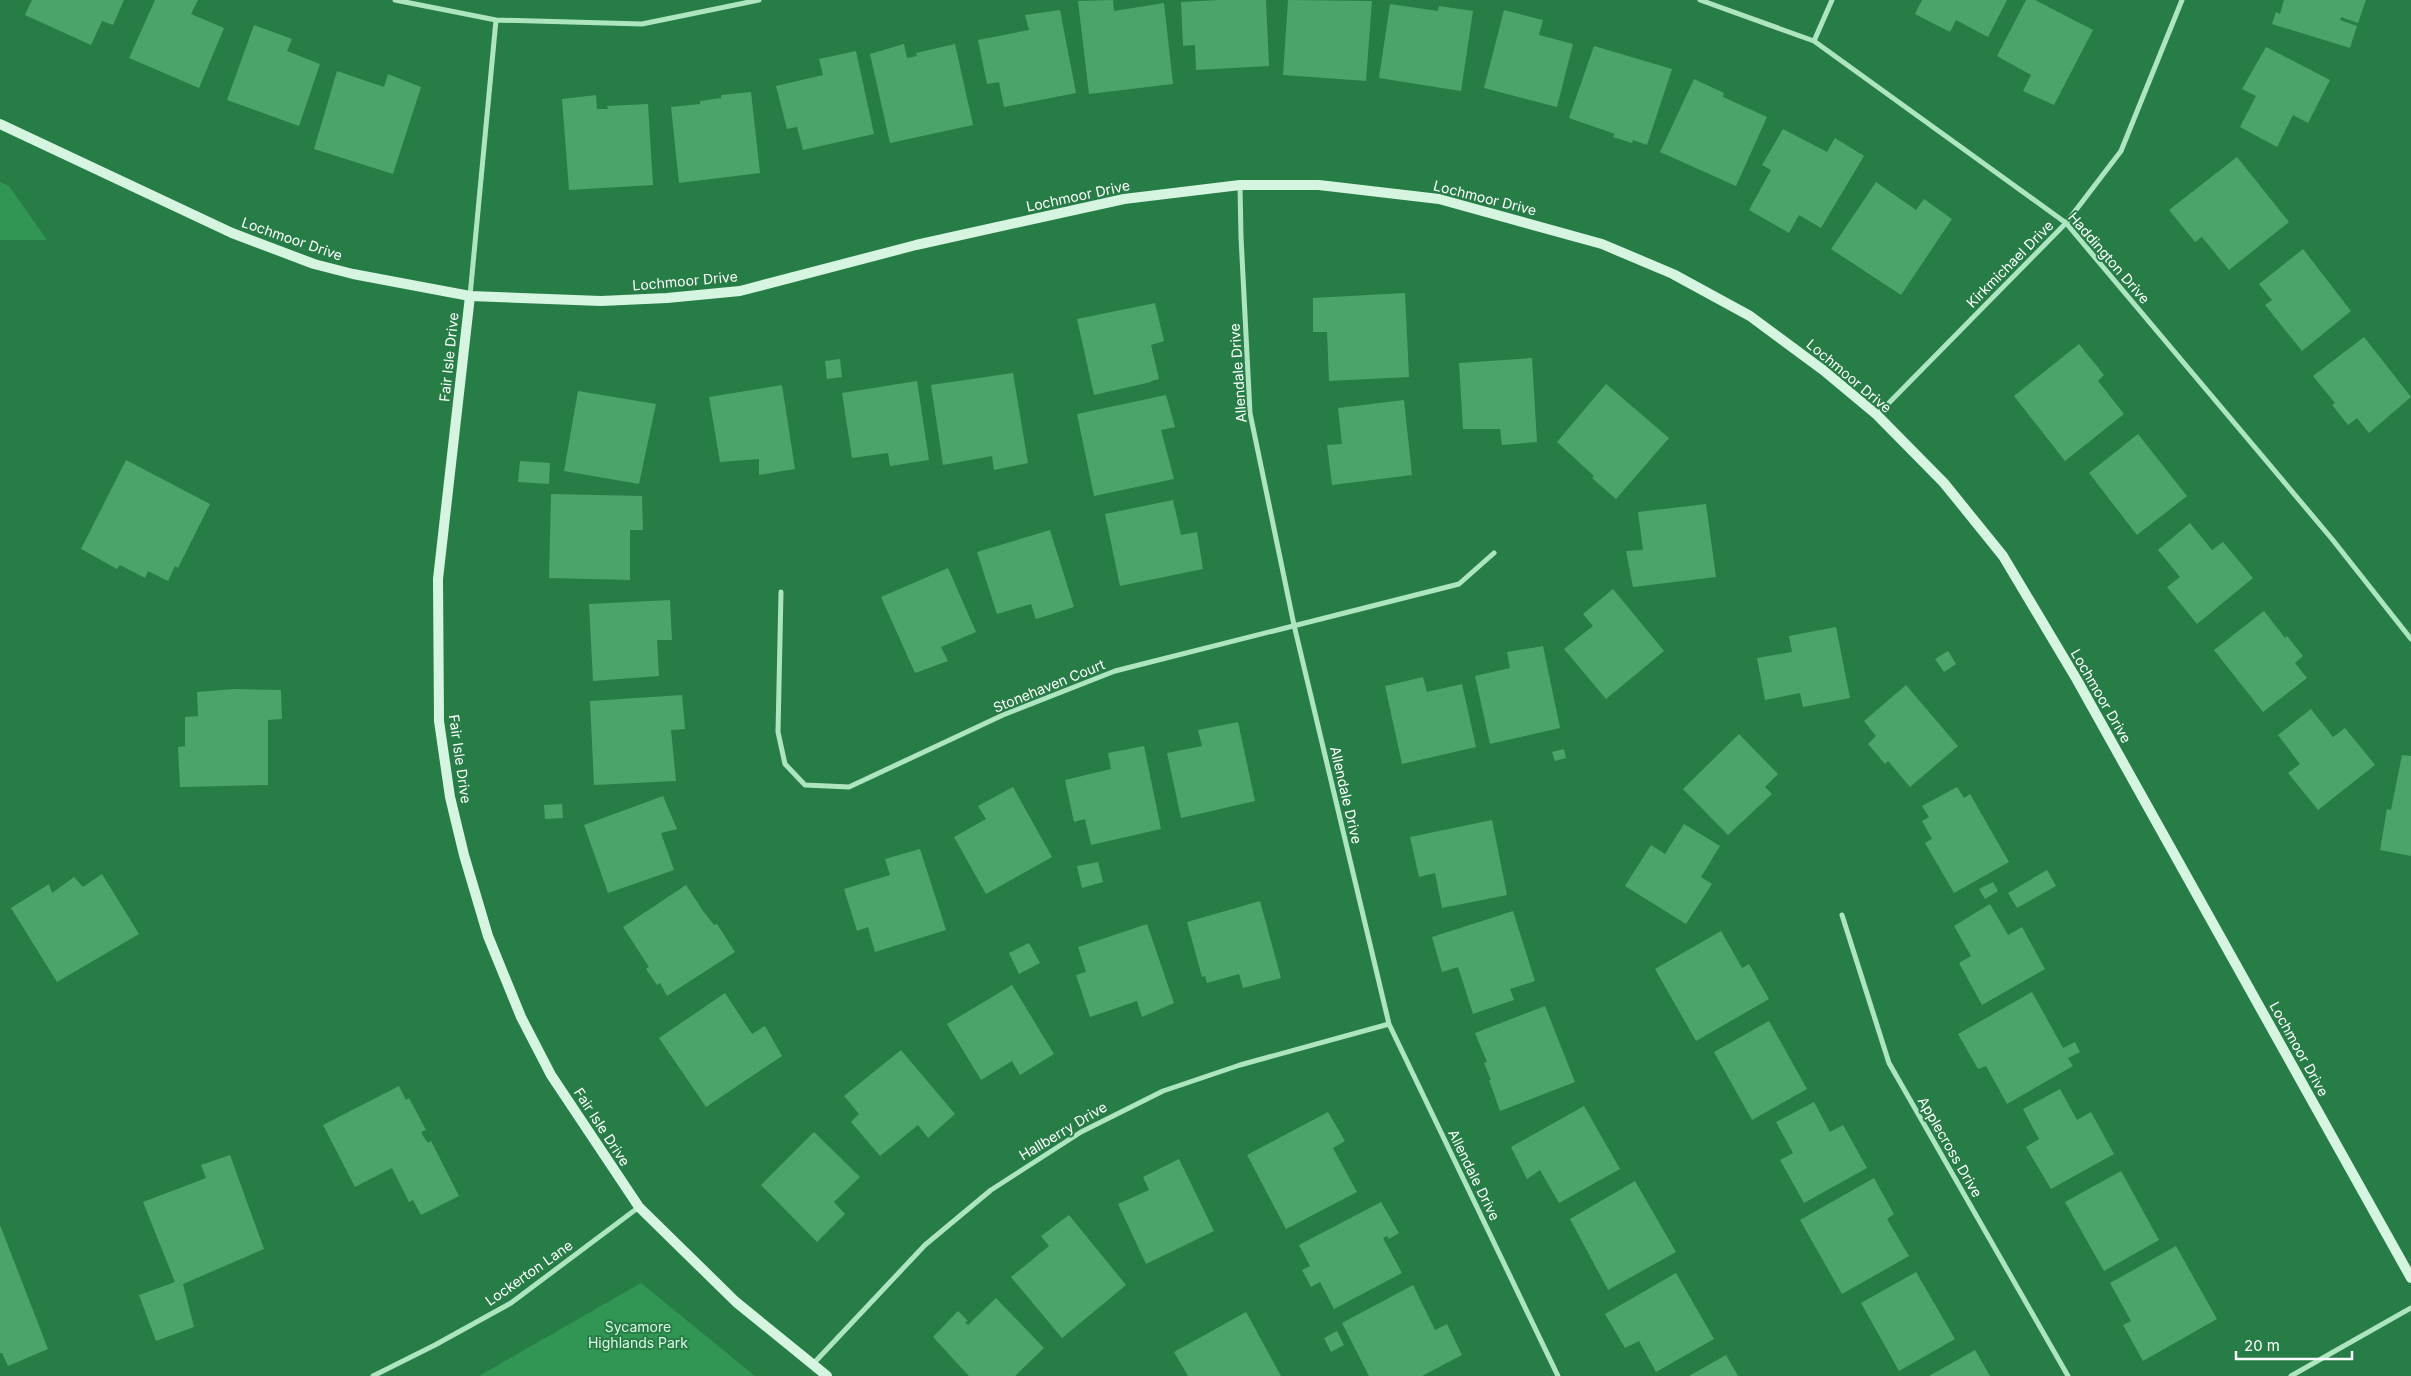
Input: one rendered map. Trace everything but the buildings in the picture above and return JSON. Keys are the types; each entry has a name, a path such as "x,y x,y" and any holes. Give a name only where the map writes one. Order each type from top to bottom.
{"street":[{"path":"395,0 496,20 642,24 759,0"},
{"name":"Haddington Drive","path":"1700,0 1814,41 2066,223 2332,539 2411,639"},
{"path":"1814,41 1832,0"},
{"name":"Kirkmichael Drive","path":"1877,415 2066,223 2121,151 2182,0"},
{"name":"Fair Isle Drive","path":"496,20 470,296 438,579 439,721 450,797 464,855 488,936 521,1017 551,1075 639,1207 736,1302 827,1376"},
{"name":"Lochmoor Drive","path":"0,124 232,233 314,264 353,274 470,296 601,301 667,298 740,290 916,245 1124,199 1240,184 1319,185 1439,199 1602,244 1674,274 1750,316 1823,370 1877,415 1944,483 2003,556 2077,680 2411,1278"},
{"name":"Allendale Drive","path":"1240,184 1250,413 1294,625 1388,1024 1558,1376"},
{"name":"Stonehaven Court","path":"781,592 778,732 786,764 805,785 849,787 1003,715 1115,671 1459,584 1494,553"},
{"name":"Applecross Drive","path":"1842,915 1889,1063 2068,1376"},
{"name":"Hallberry Drive","path":"812,1364 925,1245 991,1190 1081,1132 1163,1091 1240,1065 1388,1024"},
{"name":"Lockerton Lane","path":"373,1376 511,1303 639,1207"},
{"path":"2291,1376 2411,1308"}],"green space":[{"path":"0,182 9,186 47,240 0,240"},
{"name":"Sycamore Highlands Park","path":"641,1283 755,1376 479,1376"}]}
